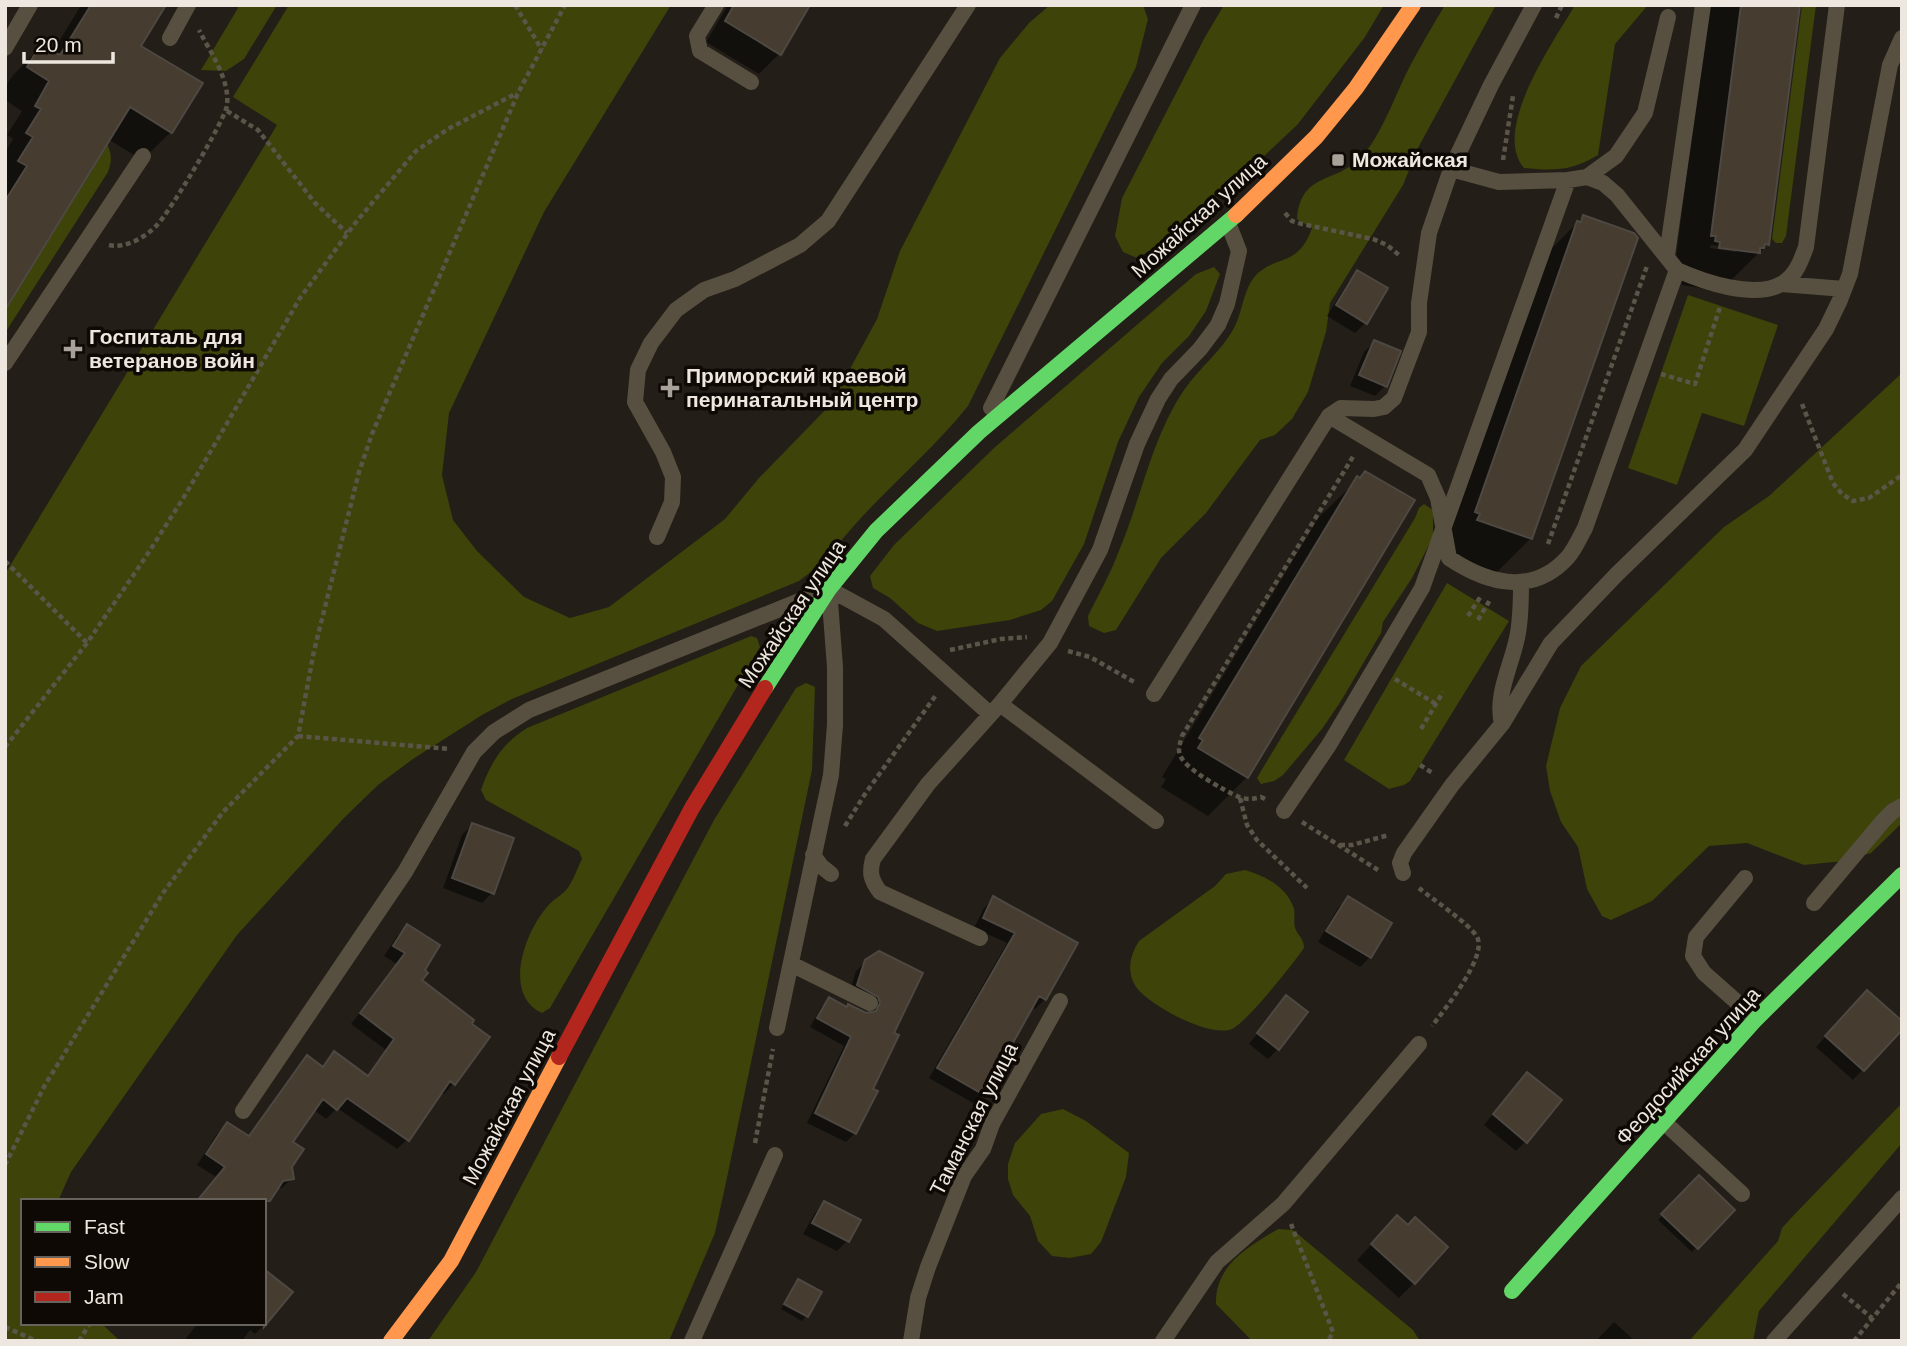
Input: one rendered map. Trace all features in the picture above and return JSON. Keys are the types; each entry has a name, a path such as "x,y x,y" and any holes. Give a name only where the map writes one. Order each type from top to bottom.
{"main road":[{"name":"Можайская улица","path":"391,1341 451,1261 692,808 829,589 876,531 979,432 1228,223 1316,137 1356,88 1413,5"},
{"name":"Феодосийская улица","path":"1512,1291 1756,1019 1902,875"}],"lane":[{"path":"5,48 30,5"},
{"path":"716,5 698,36 700,51 751,82"},
{"path":"657,537 672,502 673,477 663,452 635,402 638,370 651,343 676,310 704,290 735,279 800,245 828,221 968,5"},
{"path":"979,432 1193,5"},
{"path":"1154,694 1329,416 1341,408 1384,407 1398,390 1419,332 1419,303 1429,233 1451,169 1534,5"},
{"path":"1667,255 1703,5"},
{"path":"1782,284 1794,273 1806,247 1838,5"},
{"path":"170,38 188,6"},
{"path":"1451,169 1499,182 1587,177 1616,156 1646,113 1668,17"},
{"path":"1406,877 1401,859 1452,785 1502,724 1551,643 1617,574 1745,450 1826,329 1850,274 1890,65 1902,38"},
{"path":"5,363 143,156"},
{"path":"1587,177 1603,183 1617,195 1677,271 1700,280 1738,289 1766,289 1782,284 1844,289"},
{"path":"1284,811 1329,745 1422,588 1568,180"},
{"path":"980,938 880,892 869,871 873,859 928,784 1050,643 1101,550 1137,444 1158,399 1171,379 1200,349 1218,325 1234,279 1239,251 1228,223"},
{"path":"1329,416 1428,475 1438,498 1449,558 1467,570 1502,581 1521,583 1548,575 1570,555 1585,528 1677,271"},
{"path":"1502,724 1500,699 1517,639 1521,583"},
{"path":"829,589 884,619 949,677 1156,821"},
{"path":"243,1111 405,872 474,752 494,732 529,710 829,589"},
{"path":"777,1028 790,964 822,865 835,725 835,667 829,589"},
{"path":"1814,903 1883,821 1902,806"},
{"path":"1745,878 1696,937 1693,956 1704,973 1756,1019"},
{"path":"790,964 870,1003"},
{"name":"Таманская улица","path":"911,1341 922,1288 964,1176 983,1149 992,1124 1060,1001"},
{"path":"1163,1341 1217,1262 1283,1204 1419,1044"},
{"path":"1665,1123 1742,1194"},
{"path":"692,1341 774,1157"},
{"path":"1774,1341 1902,1198"}],"path":[{"path":"515,5 542,50"},
{"path":"5,1165 26,1120 92,1006 163,892 223,812 298,736 314,651 359,472 372,434 518,93 565,5"},
{"path":"1550,28 1562,5"},
{"path":"89,238 114,246 141,238 158,225 227,111 226,89 220,72 188,6"},
{"path":"1499,182 1513,96 1519,84"},
{"path":"5,747 88,643 184,497 300,299 347,233 416,151 448,129 518,93"},
{"path":"227,111 258,130 315,203 347,233"},
{"path":"1302,225 1373,239 1387,245 1399,255"},
{"path":"1547,546 1656,242"},
{"path":"1614,359 1695,384 1727,286"},
{"path":"1791,381 1833,483 1842,494 1853,501 1869,498 1902,475"},
{"path":"1261,797 1250,800 1240,798 1187,766 1179,751 1182,736 1366,437"},
{"path":"5,561 88,643"},
{"path":"1468,616 1477,601"},
{"path":"1375,667 1436,704"},
{"path":"822,865 865,794 949,677"},
{"path":"1421,729 1443,692"},
{"path":"298,736 474,752"},
{"path":"1240,798 1247,825 1257,840 1307,888"},
{"path":"1284,811 1382,872 1406,877 1477,936 1480,949 1463,984 1419,1044"},
{"path":"1339,845 1375,840 1429,818"},
{"path":"774,1157 758,1152 755,1140 777,1028"},
{"path":"1283,1204 1333,1332 1328,1341"},
{"path":"1828,1280 1872,1318"},
{"path":"1854,1341 1902,1282"},
{"path":"79,1341 89,1325"},
{"path":"5,1327 37,1341"}],"green space":[{"path":"237,5 277,5 244,59 226,71 201,70 238,8"},
{"path":"289,5 671,5 544,212 449,413 442,475 453,520 477,551 524,597 570,618 609,607 725,519 759,478 831,404 877,319 900,251 1000,58 1029,23 1050,5 1143,5 1148,19 1136,67 968,406 824,560 799,581 512,699 413,759 378,785 344,818 237,935 71,1172 59,1199 21,1199 21,1325 103,1325 120,1341 5,1341 5,574 277,125 233,97"},
{"path":"1224,5 1384,5 1365,37 1298,124 1171,239 1137,258 1123,252 1115,236 1122,198"},
{"path":"1445,5 1496,5 1419,146 1403,185 1330,303 1326,332 1308,392 1292,419 1275,435 1260,440 1206,513 1161,558 1116,630 1104,633 1089,626 1088,616 1115,561 1155,449 1173,409 1190,382 1229,337 1252,280 1265,268 1301,249 1312,228 1297,219 1305,194 1311,186 1348,168 1366,152 1414,58"},
{"path":"1575,5 1648,5 1615,44 1598,155 1562,169 1524,168 1516,152 1515,132 1520,109 1541,62"},
{"path":"1802,5 1816,5 1786,236 1782,243 1776,243 1772,239"},
{"path":"107,144 111,158 108,172 5,333 5,310"},
{"path":"1214,267 1220,274 1206,311 1189,336 1162,363 1139,397 1118,442 1084,544 1052,601 1041,610 1010,620 937,631 918,623 890,598 873,588 870,576 894,545 994,448 1196,274"},
{"path":"1688,295 1778,325 1744,426 1702,413 1677,485 1628,468"},
{"path":"1902,373 1902,823 1871,853 1844,861 1804,865 1747,843 1709,846 1652,901 1611,920 1602,916 1587,889 1578,847 1561,822 1550,791 1546,766 1560,708 1581,666 1724,527 1769,496"},
{"path":"1424,504 1433,510 1433,537 1412,578 1383,622 1381,633 1322,729 1283,775 1274,781 1261,784 1257,778 1419,508"},
{"path":"1447,583 1509,621 1410,781 1389,789 1344,760"},
{"path":"751,636 757,638 760,647 550,1008 542,1013 530,1004 523,992 521,962 531,931 549,905 567,889 582,859 579,851 486,800 481,790 493,762 511,740 527,728"},
{"path":"806,683 815,687 812,770 715,1233 669,1341 428,1341 476,1272 714,820 796,688"},
{"path":"1245,870 1267,879 1285,893 1294,908 1295,928 1304,948 1239,1024 1222,1031 1210,1029 1167,1011 1143,995 1131,975 1131,958 1139,941 1215,886 1226,874"},
{"path":"1902,1103 1902,1143 1759,1311 1753,1341 1689,1341 1778,1241 1782,1228"},
{"path":"1063,1109 1086,1121 1129,1153 1126,1177 1101,1242 1091,1254 1070,1258 1052,1256 1038,1241 1030,1216 1013,1195 1008,1179 1008,1164 1015,1143 1041,1114"},
{"path":"1278,1229 1293,1230 1413,1330 1420,1341 1252,1341 1216,1304 1217,1290 1221,1278 1235,1259"}],"building":[{"path":"91,5 166,5 141,46 203,83 172,133 130,107 5,310 5,201 27,166 18,161 33,137 26,133 41,109 35,106 49,81 27,67 41,44 60,55"},
{"path":"734,5 810,5 781,55 725,21"},
{"path":"1741,5 1800,5 1769,245 1765,244 1764,248 1760,248 1760,253 1719,248 1720,242 1715,241 1716,236 1711,236"},
{"path":"1583,215 1634,233 1638,238 1532,539 1477,520 1480,514 1475,512 1577,221 1581,222"},
{"path":"1357,270 1388,288 1367,324 1336,305"},
{"path":"1374,340 1401,351 1387,387 1359,375"},
{"path":"1365,471 1415,500 1248,778 1198,748 1203,740 1199,738 1357,476 1360,478"},
{"path":"472,823 514,838 494,894 452,878"},
{"path":"993,896 1078,943 1046,1000 1039,996 984,1095 937,1068 1015,933 983,918"},
{"path":"1348,896 1392,923 1371,958 1326,931"},
{"path":"407,924 440,945 425,970 428,973 422,980 474,1020 472,1024 490,1037 455,1085 450,1081 409,1141 347,1098 337,1110 323,1099 293,1142 304,1149 292,1167 294,1179 283,1181 270,1201 199,1199 225,1167 206,1154 227,1122 249,1136 307,1055 323,1067 334,1051 368,1076 394,1039 360,1013 405,953 393,946"},
{"path":"879,951 923,973 894,1033 899,1035 873,1089 878,1091 856,1134 815,1113 851,1037 817,1018 829,997 866,1013 876,1011 880,1003 878,997 857,985 865,960"},
{"path":"1867,990 1902,1021 1902,1030 1864,1071 1825,1036"},
{"path":"1286,995 1308,1012 1279,1050 1257,1033"},
{"path":"1527,1072 1562,1100 1527,1143 1493,1114"},
{"path":"1699,1175 1735,1210 1698,1249 1661,1214"},
{"path":"824,1201 861,1220 849,1242 812,1223"},
{"path":"1397,1215 1408,1225 1415,1217 1448,1247 1415,1284 1371,1244"},
{"path":"266,1271 293,1292 266,1325"},
{"path":"798,1279 822,1292 808,1317 784,1304"}],"traffic: fast":[{"path":"765,688 829,589 876,531 979,432 1236,215"},
{"path":"1512,1291 1756,1019 1902,875"}],"traffic: slow":[{"path":"1236,215 1316,137 1356,88 1413,5"},
{"path":"391,1341 451,1261 559,1057"}],"traffic: jam":[{"path":"559,1057 692,808 765,688"}],"place":[{"name":"Можайская","path":"1338,160"},
{"name":"Госпиталь для ветеранов войн","path":"73,349"},
{"name":"Приморский краевой перинатальный центр","path":"670,388"}]}
